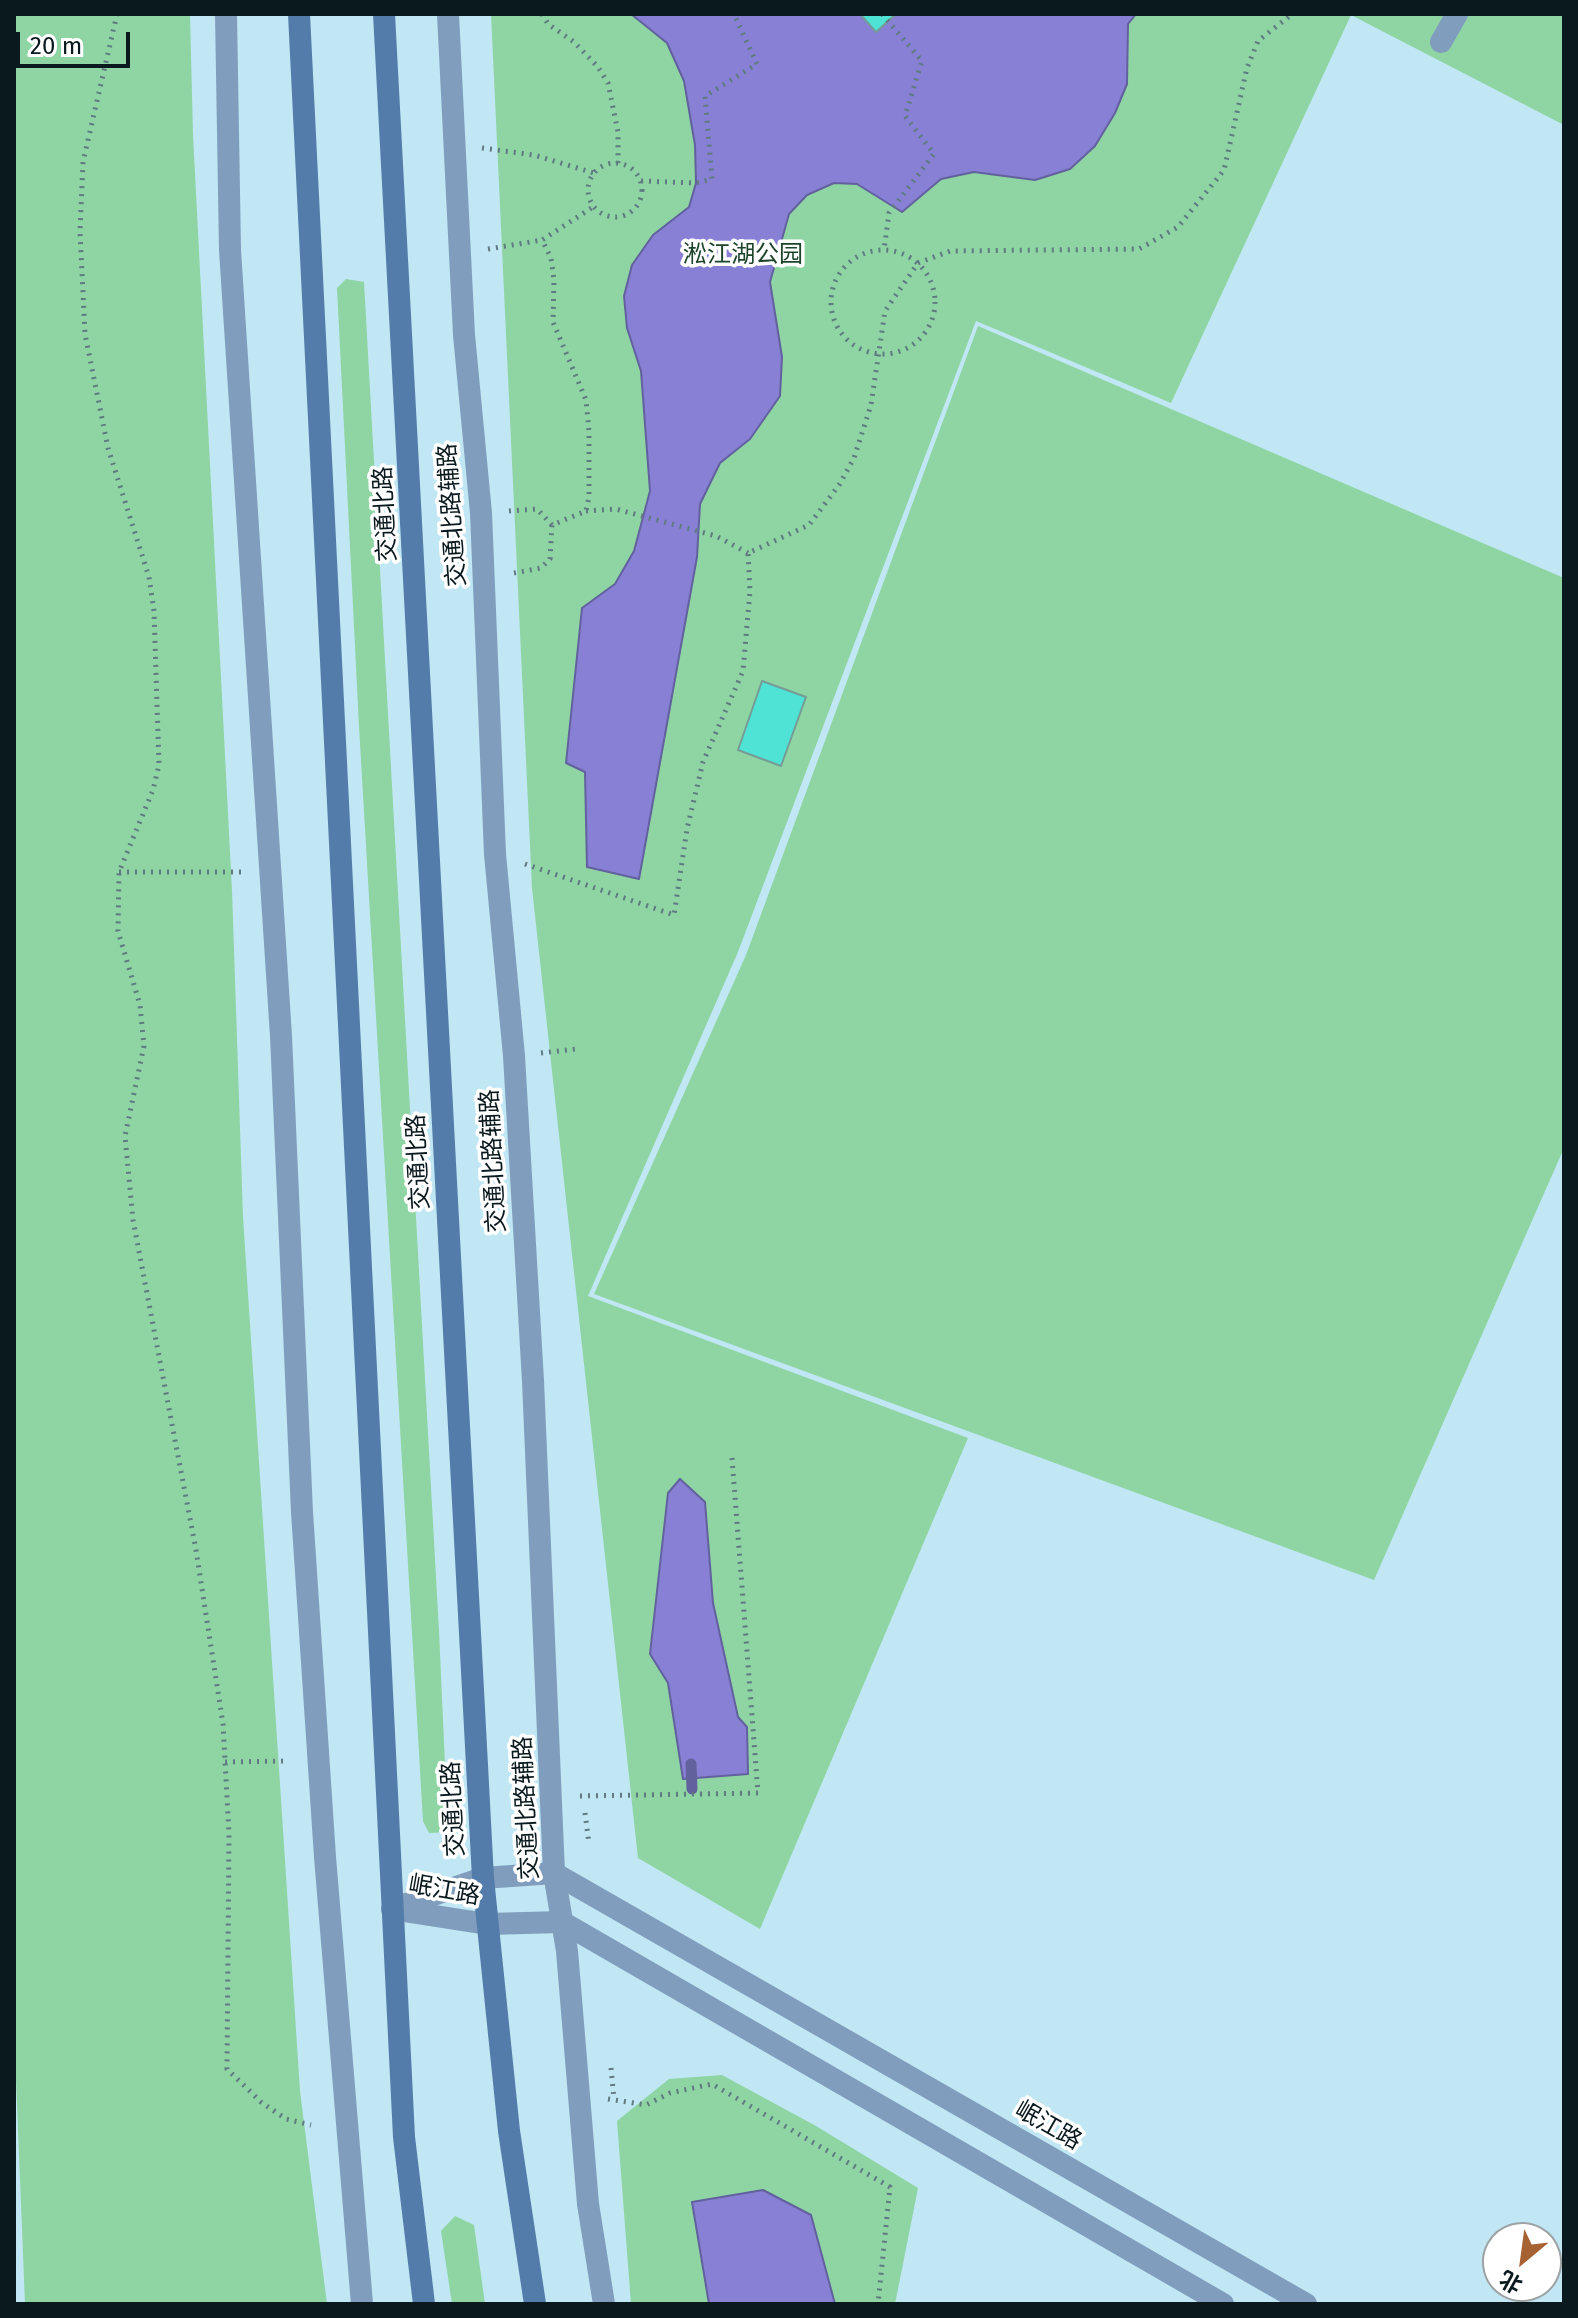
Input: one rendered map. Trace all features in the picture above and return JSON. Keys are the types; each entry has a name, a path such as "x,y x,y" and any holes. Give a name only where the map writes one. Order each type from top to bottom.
{"main road":[{"path":"299,14 404,2137 424,2304"},
{"name":"交通北路","path":"384,14 483,1878 509,2131 535,2304"}],"street":[{"path":"226,14 230,250 271,872 302,1512 318,1760 362,2304"},
{"name":"交通北路辅路","path":"448,14 464,335 481,513 495,854 514,1056 533,1381 554,1873 562,1922 588,2204 604,2304"},
{"path":"1441,42 1457,14"},
{"name":"岷江路","path":"392,1909 483,1878 554,1873 1306,2304"},
{"name":"岷江路","path":"392,1909 487,1924 562,1922"},
{"path":"562,1922 1223,2304"}],"path":[{"path":"117,14 83,162 80,232 85,334 108,448 149,577 154,611 159,765 153,790 119,872 118,931 140,1005 144,1046 125,1136 133,1220 196,1550 223,1724 230,1951 227,2069 261,2102 286,2119 311,2125"},
{"path":"542,14 548,24 590,59 608,83 618,132 618,163"},
{"path":"641,181 696,183 712,179 705,96 757,64 734,14"},
{"path":"882,14 922,61 905,116 934,154 889,213 884,250"},
{"path":"748,553 809,525 839,485 854,458 865,424 885,311 918,263 950,251 1139,249 1178,227 1224,170 1247,68 1258,41 1292,14"},
{"path":"455,148 491,148 534,155 594,173 618,163 632,169 641,181 642,198 624,217 607,217 593,207 587,190 594,173"},
{"path":"461,251 542,240 593,207"},
{"path":"542,240 551,258 554,280 553,322 586,400 589,431 586,511"},
{"path":"884,250 908,256 918,263 934,290 932,322 912,346 897,353 877,354 851,344 840,332 830,301 833,285 853,259 884,250"},
{"path":"481,513 537,509 552,525 550,559 541,568 484,578"},
{"path":"552,525 586,511 616,509 716,536 748,553"},
{"path":"495,854 674,915 687,829 703,762 743,671 750,591 748,553"},
{"path":"119,872 271,872"},
{"path":"551,1796 758,1793 732,1458"},
{"path":"225,1762 318,1760"},
{"path":"583,1796 589,1844"},
{"path":"579,2100 614,2099 646,2105 670,2093 712,2084 890,2187 878,2304"}],"green space":[{"path":"14,14 190,14 193,135 232,891 243,1217 300,2091 327,2304 25,2304 14,2030"},
{"name":"淞江湖公园","path":"491,14 1564,14 1564,125 1351,15 1171,403 976,321 738,952 588,1296 968,1438 760,1929 638,1858 532,888"},
{"path":"346,279 364,282 448,1832 429,1833 423,1821 359,726 337,288"},
{"path":"978,326 1564,578 1564,1148 1374,1580 594,1294 746,955"},
{"path":"722,2075 816,2126 918,2188 895,2304 631,2304 617,2121 669,2079"},
{"path":"455,2216 474,2225 485,2304 452,2304 441,2231"}],"shaded area":[{"path":"631,14 1136,14 1128,24 1127,84 1115,113 1095,146 1070,169 1035,180 974,172 941,179 902,212 857,184 834,183 807,195 789,214 770,282 782,357 780,396 750,439 720,463 700,504 697,557 639,879 587,867 585,772 566,763 582,608 615,584 634,551 650,491 641,371 627,328 624,296 632,265 653,235 689,207 696,183 695,145 684,81 667,43"},
{"path":"680,1479 705,1502 713,1603 738,1717 747,1727 748,1774 683,1779 668,1683 650,1654 668,1493"},
{"path":"763,2190 811,2215 835,2304 709,2304 692,2202"}],"building":[{"path":"860,14 896,14 876,32"},
{"path":"762,681 806,697 781,766 738,750"}],"waterway":[{"path":"691,1764 692,1789"}]}
